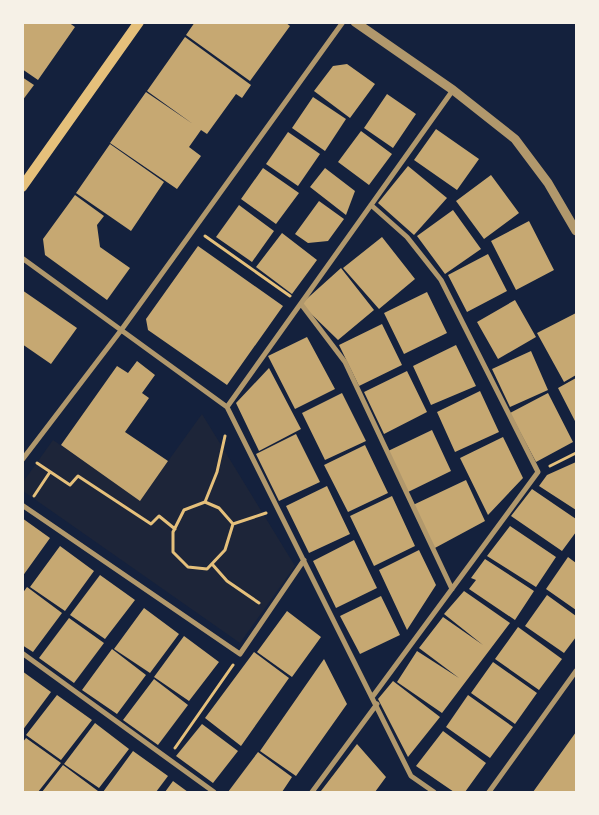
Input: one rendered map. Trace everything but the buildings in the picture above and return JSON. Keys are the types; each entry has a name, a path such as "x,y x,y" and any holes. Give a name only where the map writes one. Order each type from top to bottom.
{"main road":[{"path":"22,187 139,22"}],"street":[{"path":"24,457 122,329 343,22"},
{"path":"356,22 453,90 515,139 548,183 576,231"},
{"path":"227,407 453,90"},
{"path":"371,205 407,237 441,280 538,472 373,696"},
{"path":"22,258 227,407 377,704 411,776 434,792"},
{"path":"301,304 345,362 452,589"},
{"path":"24,506 240,654 304,560"},
{"path":"22,653 214,792"},
{"path":"489,792 576,671"},
{"path":"312,792 377,704"}],"path":[{"path":"194,228 301,304"},
{"path":"205,502 216,472 230,414"},
{"path":"538,472 576,453"},
{"path":"24,457 70,485 78,476 151,524 160,516 175,529"},
{"path":"24,506 50,472"},
{"path":"205,502 219,508 233,524 225,550 207,569 188,566 173,552 173,532 184,510 205,502"},
{"path":"233,524 278,509"},
{"path":"212,564 227,580 270,610"},
{"path":"167,759 240,654"}],"shaded area":[{"path":"202,414 295,566 240,643 23,491 23,482 53,440 140,500"}]}
